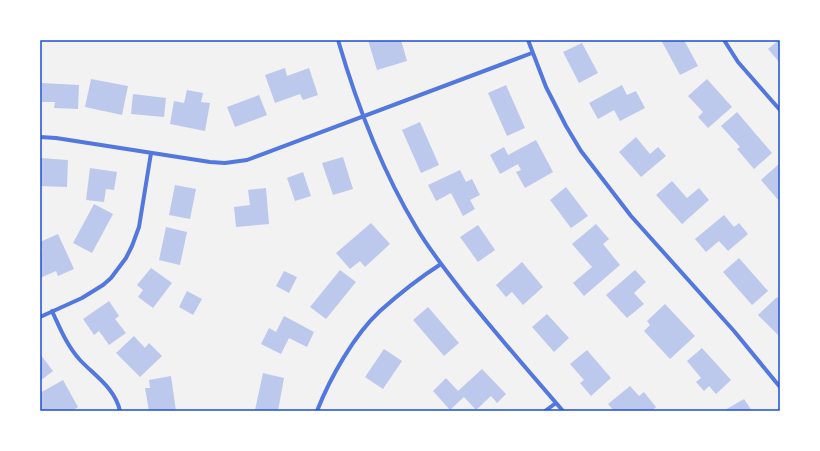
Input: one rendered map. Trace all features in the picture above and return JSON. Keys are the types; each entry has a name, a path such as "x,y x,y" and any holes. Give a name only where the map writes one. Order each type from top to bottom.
{"street":[{"path":"338,40 363,117 383,165 415,226 441,264 493,330 563,411"},
{"path":"528,40 546,87 581,151 631,216 734,331 780,387"},
{"path":"724,40 738,62 780,110"},
{"path":"40,137 94,143 210,162 225,163 247,160 532,53"},
{"path":"40,317 82,298 103,285 111,278 126,258 139,227 151,153"},
{"path":"317,411 327,388 340,365 365,328 379,312 426,273 441,264"},
{"path":"52,311 68,344 80,360 111,392 120,411"},
{"path":"545,411 556,403"}],"building":[{"path":"368,40 401,40 407,61 377,70"},
{"path":"661,40 684,40 698,66 680,75"},
{"path":"780,40 780,63 768,49"},
{"path":"582,43 598,73 579,83 563,52"},
{"path":"285,68 287,76 309,68 318,95 303,100 300,94 275,103 265,75"},
{"path":"91,79 128,86 122,115 85,107"},
{"path":"707,79 732,107 708,128 698,117 703,112 688,96"},
{"path":"42,83 79,85 78,109 54,108 55,102 42,102"},
{"path":"506,85 525,128 507,136 488,93"},
{"path":"622,85 627,95 636,91 645,108 620,121 614,110 598,119 589,103"},
{"path":"187,90 203,93 201,102 210,103 205,131 170,124 174,101 184,103"},
{"path":"133,94 166,98 164,117 131,114"},
{"path":"259,95 267,115 235,127 227,107"},
{"path":"737,112 772,153 754,169 737,149 740,147 721,126"},
{"path":"420,122 439,165 421,173 402,130"},
{"path":"636,137 650,154 658,147 666,156 641,177 619,152"},
{"path":"536,140 553,172 525,188 516,172 521,170 518,164 500,174 490,155 504,147 508,155"},
{"path":"343,157 353,189 333,195 322,163"},
{"path":"40,158 68,160 67,187 40,186"},
{"path":"780,163 780,202 761,180"},
{"path":"90,168 117,172 114,190 106,189 104,202 86,200"},
{"path":"460,170 466,182 472,179 480,195 470,200 475,209 463,216 451,193 436,201 428,185"},
{"path":"303,172 311,196 295,201 287,178"},
{"path":"672,181 687,198 699,188 709,200 682,224 656,195"},
{"path":"175,185 196,189 190,219 169,215"},
{"path":"566,187 588,216 571,228 550,200"},
{"path":"266,188 269,224 236,227 234,207 250,205 248,190"},
{"path":"94,204 113,214 92,253 73,243"},
{"path":"724,215 734,227 739,223 748,234 728,251 719,241 706,252 695,239"},
{"path":"371,223 390,244 365,267 360,261 350,269 336,253"},
{"path":"596,224 609,239 603,244 620,265 584,296 573,283 592,267 572,244"},
{"path":"478,225 495,250 478,262 460,237"},
{"path":"166,227 187,232 180,265 159,260"},
{"path":"58,234 74,269 58,276 56,271 40,278 40,252 42,251 40,242"},
{"path":"739,258 768,291 752,305 723,272"},
{"path":"522,262 543,287 523,305 512,292 506,297 496,285"},
{"path":"151,268 172,283 153,308 138,297 143,290 137,285"},
{"path":"340,270 356,282 326,319 310,307"},
{"path":"635,270 646,282 634,293 644,304 627,318 606,295"},
{"path":"284,271 297,277 289,293 276,286"},
{"path":"187,291 202,299 193,315 179,307"},
{"path":"777,297 780,300 780,337 758,315"},
{"path":"109,301 119,316 115,319 126,333 109,345 99,331 94,335 83,319"},
{"path":"665,304 695,336 670,359 644,331 650,325 647,321"},
{"path":"428,307 459,343 444,356 413,320"},
{"path":"547,314 569,338 554,352 532,327"},
{"path":"284,316 314,332 307,347 289,338 281,354 261,344 269,328 276,332"},
{"path":"134,336 145,348 149,343 162,356 140,377 116,353"},
{"path":"702,348 731,380 716,394 709,386 704,391 696,382 701,378 687,361"},
{"path":"384,349 402,361 383,389 365,377"},
{"path":"587,350 611,378 591,396 580,383 584,380 570,364"},
{"path":"40,354 53,371 40,381"},
{"path":"482,369 506,394 497,403 491,396 476,410 464,397 450,410 433,391 446,378 458,391"},
{"path":"263,373 284,378 278,411 255,410"},
{"path":"171,376 176,411 149,411 145,388 150,388 149,380"},
{"path":"63,380 78,407 72,411 43,411 40,405 40,393"},
{"path":"630,386 639,396 644,392 656,407 652,411 614,411 608,404"},
{"path":"744,399 752,411 725,410"}]}
